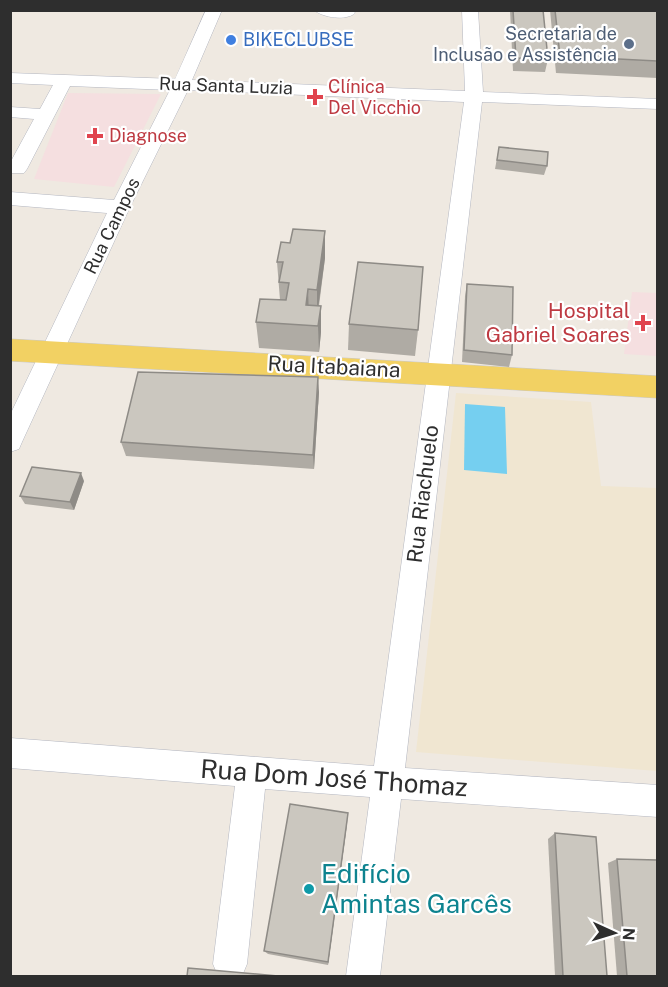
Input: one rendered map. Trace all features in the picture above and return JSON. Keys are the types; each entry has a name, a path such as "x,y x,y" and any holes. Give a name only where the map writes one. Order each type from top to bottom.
{"main road":[{"name":"Rua Itabaiana","path":"10,350 657,387"}],"street":[{"name":"Rua Campos","path":"10,442 120,207 182,84 214,10"},
{"path":"322,10 346,13"},
{"name":"Rua Riachuelo","path":"363,976 437,373 474,96 470,10"},
{"name":"Rua Santa Luzia","path":"10,78 657,104"},
{"path":"17,169 64,80"},
{"path":"15,109 44,115"},
{"path":"10,198 120,207"},
{"name":"Rua Dom José Thomaz","path":"10,753 387,783 657,801"},
{"path":"230,964 247,803 253,773"}],"shaded area":[{"name":"Diagnose","path":"68,93 161,94 114,187 34,179"},
{"name":"Hospital Gabriel Soares","path":"632,292 657,293 657,356 624,354"},
{"path":"456,393 591,402 601,486 657,488 657,771 416,752"}],"water":[{"path":"465,404 505,407 507,474 464,470"}],"building":[{"path":"513,10 543,10 548,59 516,58"},
{"path":"555,10 657,10 657,61 560,56"},
{"path":"499,147 548,152 547,166 497,160"},
{"path":"293,229 325,231 317,290 308,289 306,305 321,306 318,326 256,322 260,299 286,300 289,283 279,282 283,262 277,262 281,242 290,243"},
{"path":"358,262 423,267 418,330 349,324"},
{"path":"467,284 513,287 512,355 464,350"},
{"path":"138,372 318,377 313,455 121,442"},
{"path":"32,467 81,473 70,502 20,496"},
{"name":"Edifício Amintas Garcês","path":"290,804 348,813 328,962 264,951"},
{"path":"555,833 596,837 607,976 563,976"},
{"path":"617,859 657,860 657,976 627,976"},
{"path":"188,968 278,976 187,976"}],"place":[{"name":"BIKECLUBSE","path":"231,40"},
{"name":"Secretaria de Inclusão e Assistência","path":"629,44"},
{"name":"Clínica Del Vicchio","path":"315,97"},
{"name":"Diagnose","path":"95,136"},
{"name":"Hospital Gabriel Soares","path":"643,323"},
{"name":"Edifício Amintas Garcês","path":"309,889"}]}
